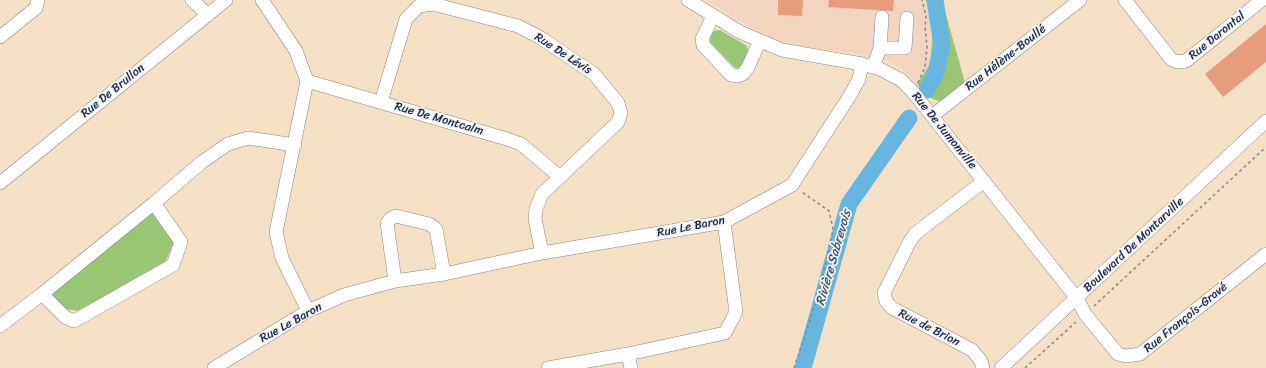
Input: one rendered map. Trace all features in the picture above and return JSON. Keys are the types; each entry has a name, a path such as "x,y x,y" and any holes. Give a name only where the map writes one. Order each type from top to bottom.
{"street":[{"path":"0,37 36,8 38,0"},
{"path":"192,0 208,15"},
{"name":"Rue De Brullon","path":"0,183 226,0"},
{"path":"262,0 296,51 308,81 276,232 282,258 308,311"},
{"name":"Rue De Jumonville","path":"688,0 740,32 782,50 867,65 880,69 901,80 912,91 1077,298"},
{"name":"Rue Hélène-Boullé","path":"932,116 1080,0"},
{"name":"Rue Darontal","path":"1125,0 1171,59 1178,62 1186,61 1262,0"},
{"name":"Rue De Lévis","path":"381,102 406,19 419,6 433,4 518,26 541,38 594,74 618,103 621,113 618,122 542,194 536,209 535,219 542,254"},
{"path":"714,16 702,39 703,45 731,75 738,76 743,74 748,67 760,41"},
{"name":"Rue Le Baron","path":"214,368 308,311 344,295 395,281 444,274 542,254 724,222 792,185 849,97 858,79 880,48 882,17"},
{"path":"880,48 905,48 906,18"},
{"name":"Rue De Montcalm","path":"308,81 508,139 521,144 560,177"},
{"name":"Boulevard De Montarville","path":"1000,368 1266,121"},
{"path":"0,326 42,294 202,162 228,144 248,138 295,146"},
{"name":"Rue de Brion","path":"983,368 981,361 972,350 892,308 886,301 884,293 910,241 916,233 984,181"},
{"path":"42,294 65,317 74,321 173,265 182,242 154,203"},
{"path":"395,281 387,223 390,219 396,216 430,224 436,229 444,274"},
{"path":"548,368 628,354 726,333 736,312 724,222"},
{"name":"Rue François-Gravé","path":"1077,298 1085,314 1118,354 1126,356 1140,354 1266,254"},
{"path":"628,354 631,368"}],"path":[{"path":"912,91 919,82 925,67 927,47 925,27 926,16 922,0"},
{"name":"Boulevard De Montarville","path":"1025,368 1266,147"},
{"path":"792,185 829,211 834,229 819,293 794,368"}],"shaded area":[{"path":"705,0 926,0 934,20 930,64 917,84 901,68 878,58 862,54 808,47 780,41 752,28"}],"green space":[{"path":"926,0 942,0 965,83 946,98 939,101 927,95 917,84 930,64 934,20"},
{"path":"716,30 720,30 747,46 748,50 740,67 736,68 733,66 710,42 711,33"},
{"path":"152,213 174,243 165,262 78,311 66,309 51,294"}],"building":[{"path":"778,0 803,0 802,16 778,15"},
{"path":"829,0 894,0 893,11 828,7"},
{"path":"1266,24 1266,62 1223,97 1205,74"}],"waterway":[{"name":"Rivière Sabrevois","path":"927,90 936,73 942,45 935,0"},
{"name":"Rivière Sabrevois","path":"803,368 849,204 909,118"}]}
